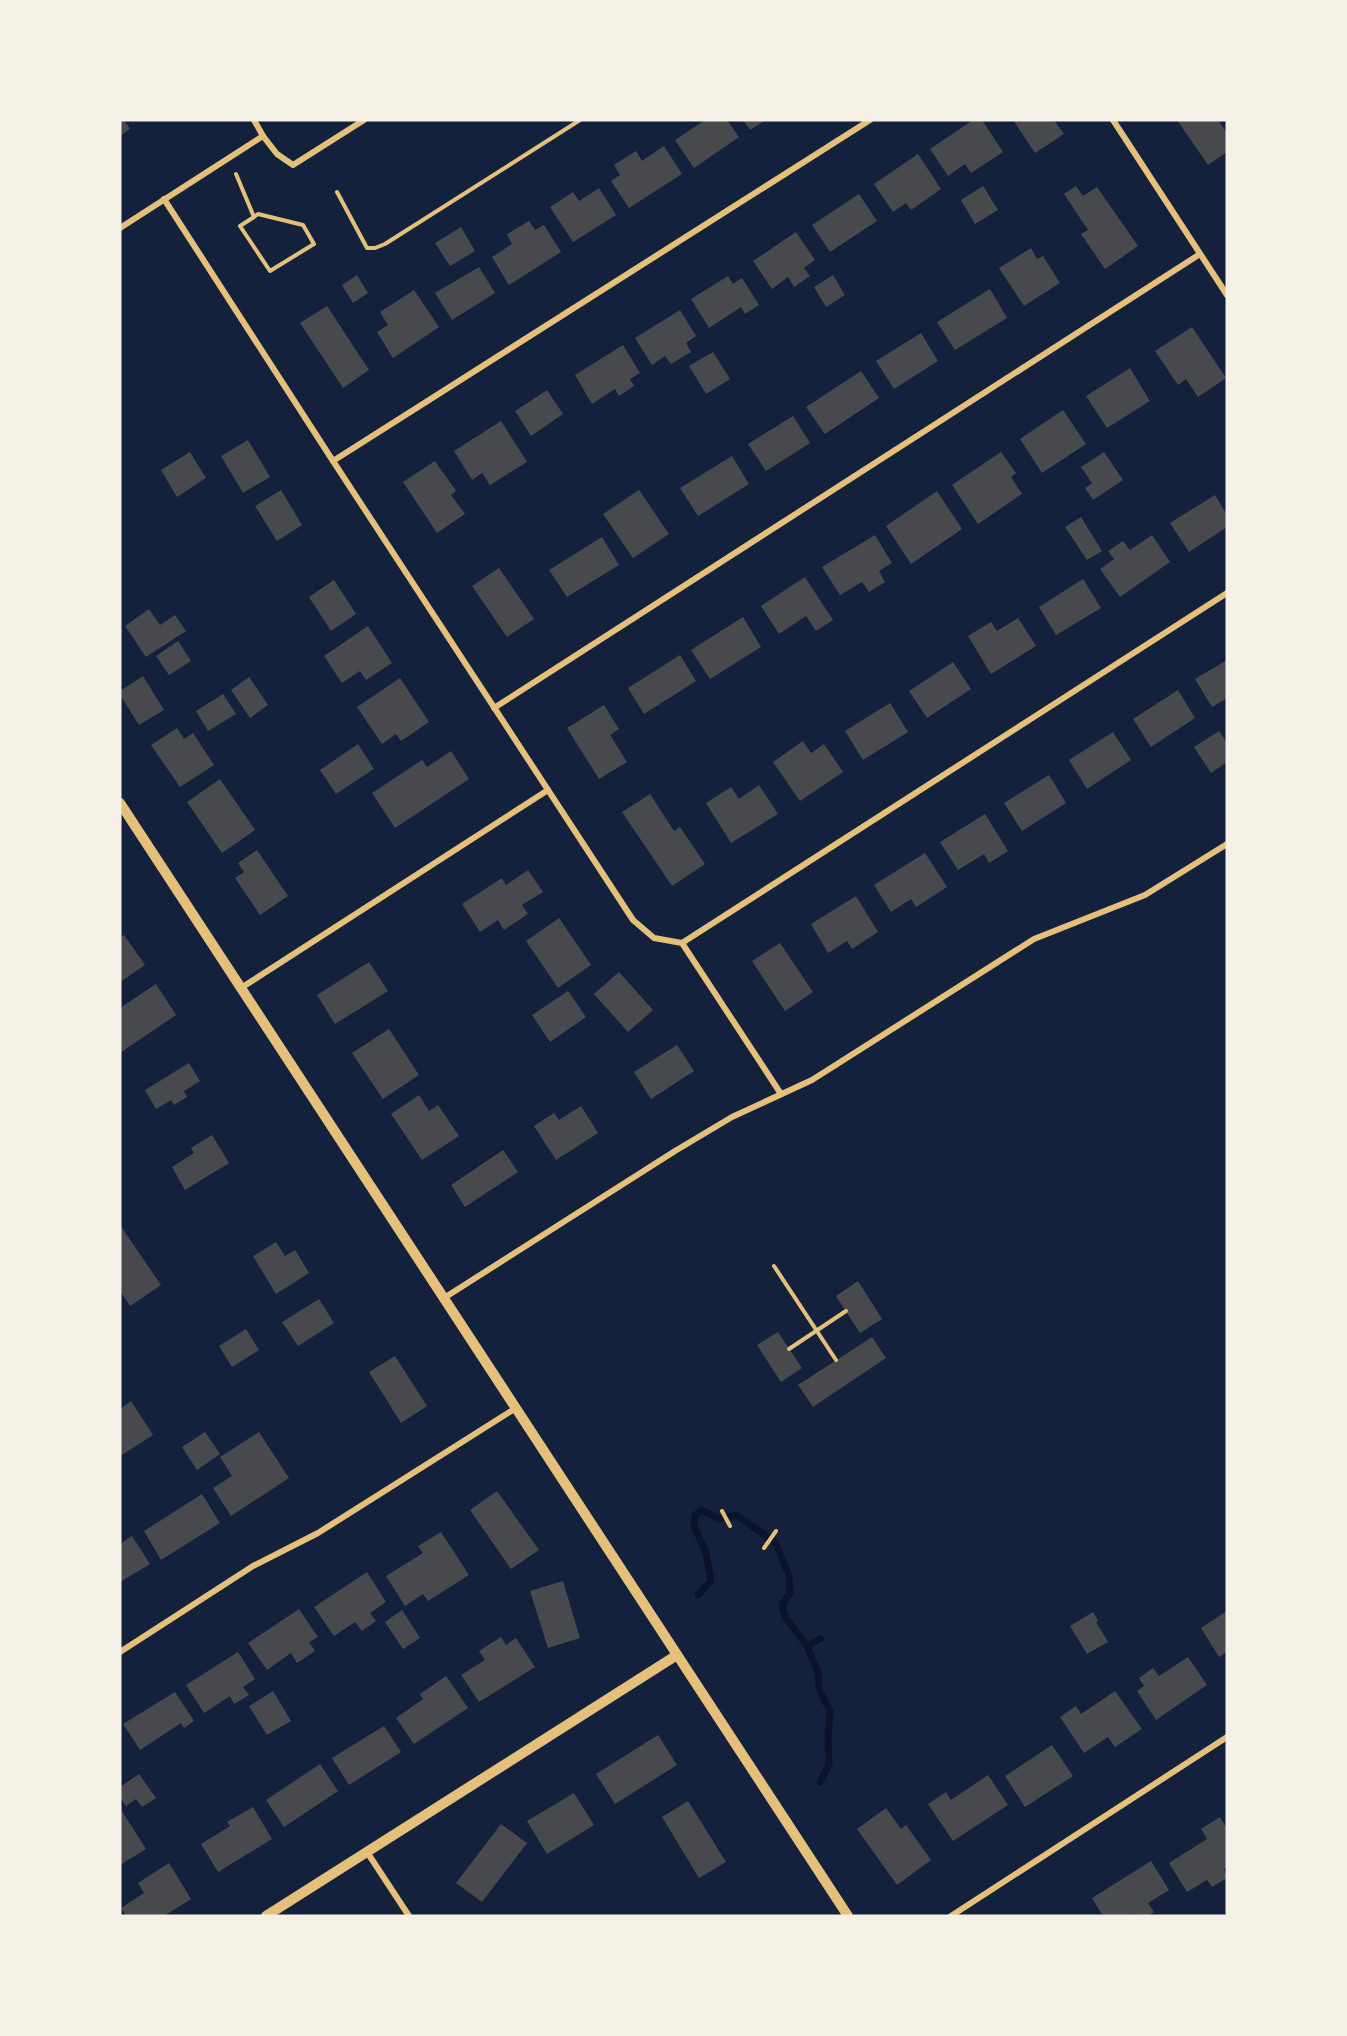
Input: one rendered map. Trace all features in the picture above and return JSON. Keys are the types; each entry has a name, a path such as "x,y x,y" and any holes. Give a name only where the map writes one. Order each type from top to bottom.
{"street":[{"path":"254,120 277,154 293,165 364,120"},
{"path":"333,461 870,120"},
{"path":"1113,120 1227,295"},
{"path":"120,228 263,136"},
{"path":"164,199 633,920 654,938 682,943 1227,593"},
{"path":"494,708 1200,254"},
{"path":"241,988 548,790"},
{"path":"120,803 848,1916"},
{"path":"444,1298 675,1151 732,1117 812,1080 1034,939 1145,896 1227,844"},
{"path":"682,943 781,1094"},
{"path":"120,1652 253,1566 318,1533 516,1408"},
{"path":"266,1916 677,1655"},
{"path":"951,1916 1227,1737"},
{"path":"367,1852 409,1916"}],"path":[{"path":"337,192 367,248 375,248 386,244 580,120"},
{"path":"236,174 254,217"},
{"path":"258,214 303,225 314,244 270,272 240,226 254,217 258,214"},
{"path":"774,1266 837,1360"},
{"path":"789,1349 846,1311"},
{"path":"722,1511 730,1526"},
{"path":"764,1548 776,1531"}],"building":[{"path":"120,120 124,120 130,129 120,136"},
{"path":"705,120 727,120 739,137 694,168 675,140"},
{"path":"743,120 766,120 750,130"},
{"path":"973,120 982,120 1003,152 971,173 965,164 948,176 930,149"},
{"path":"1013,120 1054,120 1064,134 1035,153"},
{"path":"1177,120 1218,120 1227,133 1227,152 1208,165"},
{"path":"664,146 682,174 629,208 611,181 620,175 614,165 636,151 642,161"},
{"path":"918,154 941,189 911,210 906,203 893,212 874,184"},
{"path":"983,186 998,210 975,224 961,200"},
{"path":"1076,186 1083,196 1097,187 1138,246 1105,269 1081,234 1088,230 1064,194"},
{"path":"599,188 616,215 573,242 550,207 573,192 579,201"},
{"path":"859,194 877,221 830,252 812,225"},
{"path":"529,221 535,230 544,225 561,252 509,285 492,257 512,244 507,234"},
{"path":"461,227 475,251 450,266 435,243"},
{"path":"796,232 815,260 804,268 810,276 794,287 788,277 772,289 753,261"},
{"path":"1031,248 1037,259 1043,256 1060,283 1024,306 999,268"},
{"path":"479,267 495,293 452,320 435,293"},
{"path":"357,275 368,293 353,303 342,285"},
{"path":"833,275 845,295 826,307 814,287"},
{"path":"728,276 733,284 742,278 759,305 745,314 741,307 709,328 691,299"},
{"path":"990,289 1007,318 955,350 937,322"},
{"path":"414,290 439,327 393,358 377,332 388,325 380,312"},
{"path":"327,306 369,370 343,388 300,323"},
{"path":"680,310 696,336 686,343 691,352 671,364 665,356 652,365 635,338"},
{"path":"1192,327 1226,378 1198,397 1186,379 1178,385 1155,351"},
{"path":"921,333 938,361 894,389 876,361"},
{"path":"623,345 640,373 630,379 634,386 619,396 615,389 592,404 575,375"},
{"path":"713,352 730,379 706,394 689,366"},
{"path":"1130,368 1150,401 1107,428 1086,396"},
{"path":"861,371 879,398 825,434 806,407"},
{"path":"547,390 563,414 531,436 515,411"},
{"path":"1063,410 1086,444 1042,473 1020,439"},
{"path":"793,416 810,443 766,471 748,444"},
{"path":"501,421 527,462 490,485 482,473 472,480 454,451"},
{"path":"248,440 270,477 243,493 221,456"},
{"path":"190,452 206,478 177,497 161,470"},
{"path":"1001,452 1016,473 1011,477 1022,494 978,524 952,485"},
{"path":"1104,452 1123,480 1093,500 1085,488 1092,483 1081,467"},
{"path":"732,456 749,484 698,516 680,488"},
{"path":"435,461 456,491 451,495 465,514 437,533 403,482"},
{"path":"281,490 302,525 277,541 255,506"},
{"path":"639,490 669,534 633,558 603,514"},
{"path":"937,491 962,529 911,564 886,526"},
{"path":"1215,495 1227,515 1227,527 1189,552 1170,523"},
{"path":"1081,517 1102,551 1087,560 1065,527"},
{"path":"875,535 892,563 879,571 885,582 869,592 862,582 840,595 822,567"},
{"path":"1152,535 1170,562 1120,597 1100,569 1114,559 1108,551 1123,541 1130,550"},
{"path":"602,537 619,565 567,597 549,570"},
{"path":"499,568 534,619 507,637 472,586"},
{"path":"805,577 833,620 816,631 806,616 779,634 761,606"},
{"path":"1083,579 1101,608 1056,635 1039,607"},
{"path":"334,580 356,614 331,631 309,597"},
{"path":"149,609 160,625 175,615 186,631 146,657 125,626"},
{"path":"743,617 761,647 710,679 691,650"},
{"path":"1018,618 1036,646 991,674 968,636 991,622 997,631"},
{"path":"368,626 392,663 366,680 360,671 342,683 324,656"},
{"path":"178,641 191,661 169,675 156,656"},
{"path":"680,655 696,681 644,714 628,688"},
{"path":"1227,660 1227,698 1212,707 1195,679"},
{"path":"953,662 971,689 927,718 909,691"},
{"path":"143,676 164,710 139,725 120,695 120,691"},
{"path":"249,677 268,705 250,718 231,690"},
{"path":"400,678 429,722 401,741 396,734 382,744 357,707"},
{"path":"1178,690 1195,718 1151,747 1133,719"},
{"path":"223,694 236,714 208,731 196,711"},
{"path":"890,703 908,732 863,760 845,731"},
{"path":"604,705 619,729 610,735 627,762 599,779 567,728"},
{"path":"177,728 184,739 193,733 214,765 180,787 151,745"},
{"path":"1219,731 1227,743 1227,762 1211,773 1194,747"},
{"path":"1113,732 1131,760 1087,789 1069,760"},
{"path":"803,741 811,753 824,744 843,772 800,801 773,762"},
{"path":"358,744 374,769 336,794 320,770"},
{"path":"451,751 469,779 395,828 372,793 422,760 427,767"},
{"path":"1049,775 1066,803 1022,831 1004,803"},
{"path":"220,779 255,830 222,853 187,802"},
{"path":"759,785 778,814 731,843 706,803 731,787 739,799"},
{"path":"650,794 674,831 680,827 705,864 672,886 622,812"},
{"path":"985,814 1008,851 989,863 984,854 958,870 940,842"},
{"path":"257,850 288,896 260,915 235,878 244,872 238,863"},
{"path":"925,853 947,887 916,907 911,899 891,912 874,885"},
{"path":"528,870 543,892 522,905 528,914 504,930 498,920 480,932 462,904 502,878 506,885"},
{"path":"856,896 878,932 852,949 847,941 828,953 811,924"},
{"path":"559,918 591,965 558,988 526,941"},
{"path":"124,935 145,965 120,982 120,938"},
{"path":"780,943 813,992 785,1011 752,961"},
{"path":"369,962 388,991 335,1024 317,995"},
{"path":"619,972 653,1010 628,1032 594,994"},
{"path":"156,984 176,1015 120,1053 120,1008"},
{"path":"568,991 586,1017 550,1042 532,1015"},
{"path":"389,1029 419,1075 383,1099 352,1053"},
{"path":"677,1045 694,1071 651,1099 634,1072"},
{"path":"189,1063 200,1081 184,1091 187,1097 174,1105 171,1100 156,1109 145,1090"},
{"path":"419,1095 429,1111 438,1105 459,1136 422,1160 391,1114"},
{"path":"581,1106 598,1133 556,1160 534,1126 554,1113 559,1120"},
{"path":"212,1135 229,1163 185,1190 172,1167 194,1153 191,1148"},
{"path":"503,1150 518,1172 465,1207 451,1185"},
{"path":"120,1225 161,1285 130,1306 120,1291"},
{"path":"276,1242 285,1256 295,1250 309,1273 276,1294 253,1256"},
{"path":"858,1281 882,1319 860,1333 836,1296"},
{"path":"319,1299 334,1323 298,1346 282,1322"},
{"path":"246,1329 259,1350 232,1367 219,1346"},
{"path":"778,1332 802,1368 781,1382 757,1345"},
{"path":"872,1337 886,1358 813,1407 798,1385"},
{"path":"395,1356 427,1406 401,1423 369,1372"},
{"path":"131,1401 153,1435 120,1456 120,1409"},
{"path":"205,1432 220,1454 197,1470 182,1447"},
{"path":"259,1432 289,1478 231,1516 213,1488 232,1476 220,1457"},
{"path":"497,1491 539,1550 511,1569 470,1510"},
{"path":"202,1494 220,1523 161,1560 144,1531"},
{"path":"441,1532 469,1575 428,1601 423,1594 405,1606 386,1576 423,1553 418,1546"},
{"path":"132,1536 150,1564 120,1582 120,1544"},
{"path":"367,1572 386,1602 370,1613 376,1621 362,1631 355,1622 334,1636 314,1607"},
{"path":"563,1581 580,1638 548,1648 530,1591"},
{"path":"299,1609 318,1637 309,1642 315,1651 297,1663 291,1653 267,1670 248,1643"},
{"path":"402,1610 420,1638 403,1649 385,1622"},
{"path":"1227,1611 1227,1652 1219,1657 1201,1628"},
{"path":"1093,1612 1108,1642 1087,1654 1070,1626"},
{"path":"501,1637 506,1645 516,1638 535,1667 479,1702 461,1675 485,1660 479,1651"},
{"path":"238,1652 255,1679 243,1687 249,1695 234,1704 230,1696 204,1713 186,1685"},
{"path":"1188,1657 1207,1685 1156,1720 1137,1691 1144,1686 1139,1678 1153,1668 1159,1676"},
{"path":"446,1676 468,1708 414,1744 396,1718 423,1699 420,1694"},
{"path":"273,1691 291,1721 267,1735 249,1706"},
{"path":"1115,1691 1142,1729 1115,1747 1108,1737 1084,1753 1060,1717 1076,1706 1081,1714"},
{"path":"175,1692 194,1721 184,1728 181,1723 140,1750 123,1724"},
{"path":"384,1726 401,1752 349,1785 332,1758"},
{"path":"658,1735 677,1765 615,1804 596,1774"},
{"path":"1052,1745 1073,1776 1025,1807 1005,1776"},
{"path":"320,1764 338,1791 284,1827 266,1800"},
{"path":"139,1774 156,1798 142,1807 136,1799 126,1806 120,1797 120,1787"},
{"path":"988,1775 1008,1805 953,1841 928,1804 946,1792 951,1800"},
{"path":"574,1793 594,1825 547,1854 527,1821"},
{"path":"688,1801 726,1862 699,1878 662,1817"},
{"path":"253,1807 272,1839 218,1872 201,1844 230,1826 227,1822"},
{"path":"120,1808 146,1849 120,1865"},
{"path":"886,1808 901,1829 906,1825 931,1860 897,1885 857,1829"},
{"path":"1220,1817 1227,1829 1227,1867 1224,1869 1227,1878 1212,1887 1207,1880 1187,1892 1169,1863 1207,1839 1201,1829"},
{"path":"501,1824 527,1843 482,1902 456,1883"},
{"path":"1151,1861 1169,1890 1148,1903 1154,1912 1148,1916 1133,1914 1103,1916 1092,1898"},
{"path":"169,1863 191,1899 164,1916 126,1916 121,1908 144,1893 138,1883"}],"waterway":[{"path":"698,1595 711,1581 706,1553 694,1526 695,1515 702,1510 718,1519 736,1515 775,1542 789,1575 790,1593 782,1604 785,1617 807,1646 820,1639"},
{"path":"807,1646 818,1672 819,1689 830,1711 829,1765 820,1782"}]}
